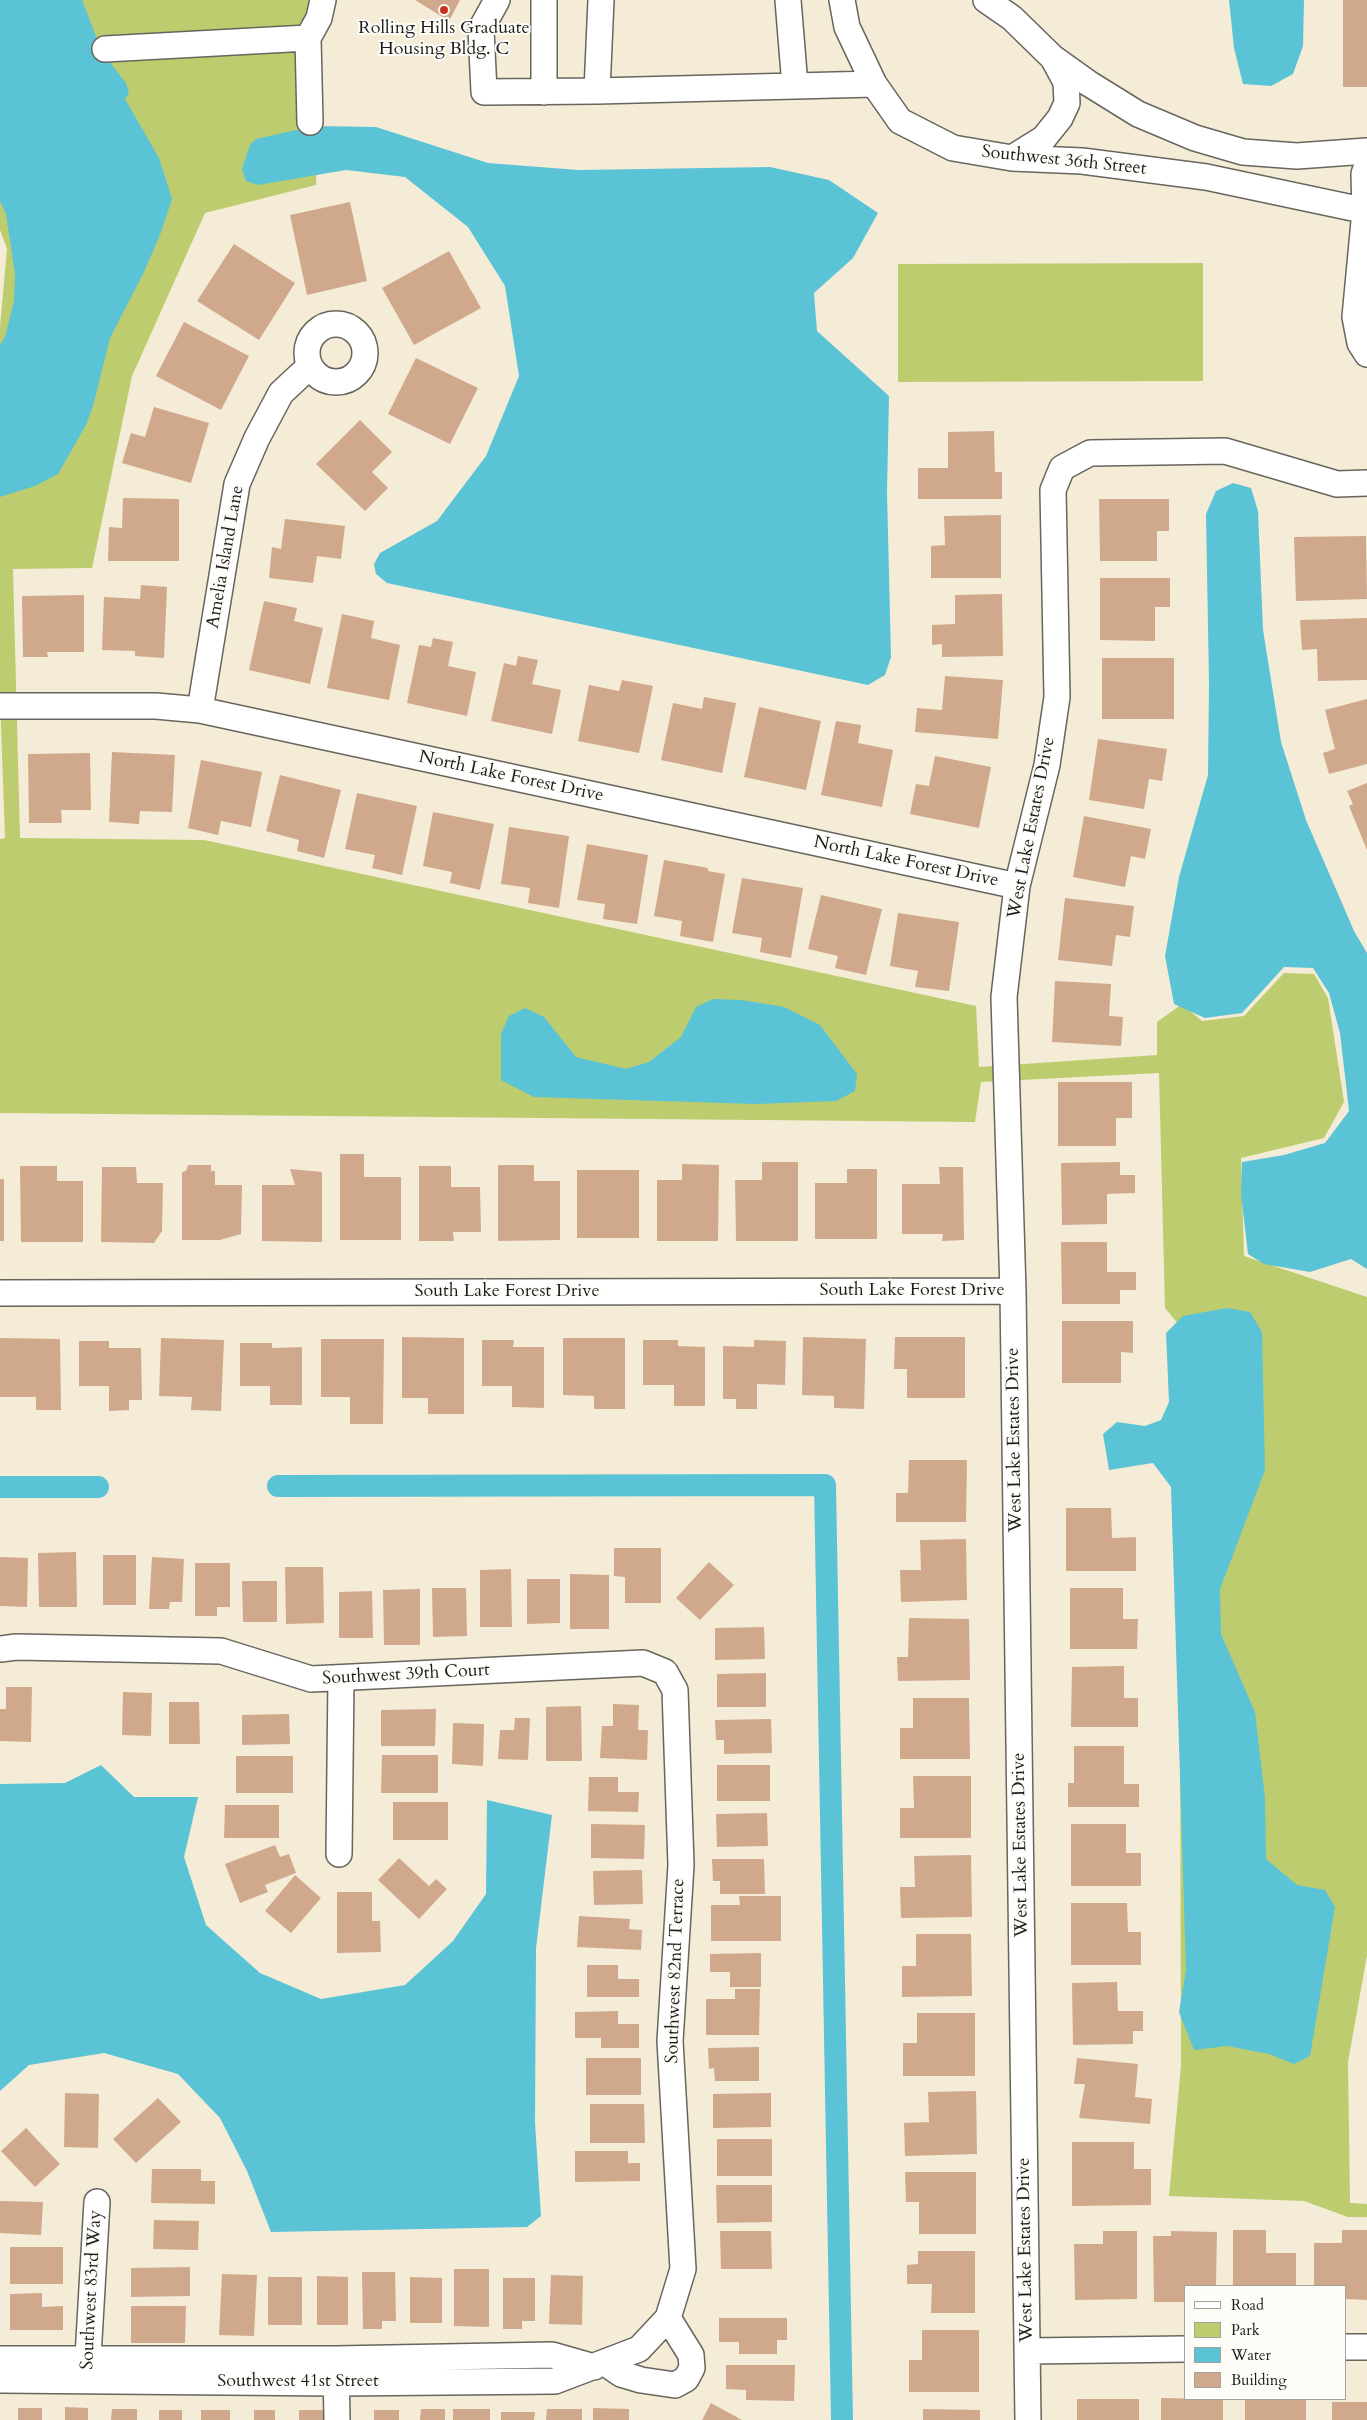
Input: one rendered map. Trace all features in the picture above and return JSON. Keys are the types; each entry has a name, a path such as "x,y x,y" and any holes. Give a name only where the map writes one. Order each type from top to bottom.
{"street":[{"path":"310,122 308,38 320,18 323,0"},
{"path":"497,0 481,29 484,92 874,84"},
{"path":"544,0 544,92"},
{"path":"597,91 601,0"},
{"path":"788,0 795,86"},
{"name":"Southwest 36th Street","path":"842,0 847,27 874,84 900,121 953,148 1012,158 1082,161 1206,177 1366,211"},
{"path":"986,0 1012,18 1053,58 1088,83 1138,114 1195,138 1243,152 1297,156 1367,151"},
{"path":"105,48 308,38"},
{"path":"1012,158 1044,138 1060,118 1067,103 1066,82 1053,58"},
{"path":"1367,165 1364,174 1366,211 1362,304 1356,317 1360,343 1367,354"},
{"name":"Amelia Island Lane","path":"200,710 238,484 257,438 281,393 310,366"},
{"name":"West Lake Estates Drive","path":"1028,2420 1013,1291 1004,997 1017,886 1045,774 1057,697 1053,490 1062,468 1090,453 1225,451 1337,484 1367,484"},
{"name":"North Lake Forest Drive","path":"0,706 156,706 200,710 1017,886"},
{"name":"South Lake Forest Drive","path":"0,1293 1013,1291"},
{"name":"Southwest 39th Court","path":"0,1649 221,1651 311,1679 643,1663 664,1672"},
{"name":"Southwest 82nd Terrace","path":"600,2365 638,2349 668,2318 683,2269 670,2041 680,1855 675,1690 664,1672"},
{"path":"339,1854 341,1678"},
{"name":"Southwest 83rd Way","path":"88,2369 97,2202"},
{"name":"Southwest 41st Street","path":"0,2359 88,2369 336,2371 552,2355 600,2365 641,2380 675,2385 686,2379 692,2368 691,2355 668,2318"},
{"path":"1347,2347 1367,2347"},
{"path":"1028,2351 1184,2349"},
{"name":"Southwest 41st Street","path":"0,2380 88,2369"},
{"path":"336,2371 337,2420"}],"green space":[{"path":"0,0 323,0 316,185 205,213 132,376 92,568 13,569 20,838 204,840 976,1006 979,1067 1157,1055 1157,1022 1182,1004 1202,1021 1244,1016 1284,973 1314,974 1328,998 1344,1102 1324,1138 1241,1158 1244,1256 1367,1297 1367,1955 1348,2062 1350,2203 1367,2204 1367,2217 1348,2217 1304,2201 1169,2196 1181,2066 1179,1325 1165,1308 1159,1073 981,1082 975,1122 0,1113 0,839 5,838 0,697 0,327 7,249 0,230"},
{"path":"1203,263 1203,381 898,382 898,264"}],"water":[{"path":"0,0 82,0 99,44 108,60 126,83 129,94 125,99 159,158 172,199 160,235 143,274 110,338 93,406 86,425 58,474 35,486 0,497 0,345 5,337 14,301 15,274 6,214 0,201"},
{"path":"1229,0 1304,0 1303,46 1293,74 1271,86 1243,84 1234,48"},
{"path":"314,126 376,127 488,163 578,170 770,167 829,180 878,213 853,258 814,293 817,331 889,396 887,492 891,657 885,675 868,685 387,583 376,574 374,564 380,553 437,521 486,456 519,376 505,286 468,227 405,177 346,170 258,185 246,181 242,169 250,145 256,139"},
{"path":"1233,483 1251,488 1258,511 1263,630 1281,742 1306,820 1354,931 1367,953 1367,1269 1351,1259 1310,1272 1264,1264 1248,1254 1241,1194 1242,1162 1284,1155 1325,1143 1349,1111 1340,1033 1329,993 1313,968 1284,967 1242,1013 1205,1018 1174,1004 1165,956 1179,877 1208,775 1209,683 1206,514 1216,491"},
{"path":"713,999 741,1000 784,1007 820,1025 857,1074 855,1091 836,1101 756,1104 534,1097 501,1080 501,1034 509,1016 525,1008 544,1017 576,1057 626,1069 649,1062 681,1037 696,1007"},
{"path":"1227,1308 1250,1312 1262,1332 1265,1470 1220,1589 1221,1634 1255,1712 1265,1798 1266,1859 1297,1885 1325,1890 1335,1907 1310,2056 1294,2064 1269,2054 1227,2046 1194,2050 1179,2012 1186,1970 1171,1487 1153,1463 1109,1470 1103,1434 1117,1422 1145,1426 1161,1420 1169,1402 1166,1333 1183,1316"},
{"path":"101,1765 134,1797 198,1797 184,1857 206,1925 260,1973 321,1999 405,1985 453,1941 486,1894 487,1800 552,1815 536,1948 535,2123 541,2216 527,2227 271,2232 247,2171 220,2118 178,2074 104,2053 29,2065 0,2091 0,1784 65,1783"}],"building":[{"name":"Rolling Hills Graduate Housing Bldg. C","path":"415,0 460,0 449,21"},
{"path":"1343,0 1367,0 1367,87 1343,87"},
{"path":"350,202 367,281 307,295 290,215"},
{"path":"234,244 295,283 259,340 197,301"},
{"path":"449,251 481,308 414,345 382,288"},
{"path":"184,322 249,356 221,410 156,376"},
{"path":"416,358 478,388 450,444 388,414"},
{"path":"154,407 209,423 191,483 122,463 131,433 145,437"},
{"path":"360,420 392,452 372,472 388,488 365,511 316,464"},
{"path":"994,431 995,472 1002,472 1002,499 918,499 918,468 948,468 948,432"},
{"path":"123,498 179,499 179,561 108,561 109,527 122,528"},
{"path":"1099,499 1169,499 1169,531 1157,531 1157,561 1100,561"},
{"path":"1001,515 1001,578 931,578 931,546 945,545 944,516"},
{"path":"285,519 345,526 341,559 317,556 313,583 269,578 272,547 281,549"},
{"path":"1366,536 1367,599 1296,601 1294,537"},
{"path":"1100,578 1170,578 1170,607 1155,607 1155,641 1100,640"},
{"path":"141,585 167,587 164,658 135,656 135,651 102,650 104,597 140,599"},
{"path":"1002,594 1003,656 942,657 942,644 932,645 932,625 955,624 955,595"},
{"path":"84,595 84,652 47,652 48,657 23,657 22,596"},
{"path":"264,601 297,608 294,621 323,628 310,684 249,670"},
{"path":"342,614 374,621 371,638 400,645 389,700 327,688"},
{"path":"1367,618 1367,680 1318,681 1317,649 1302,650 1300,620"},
{"path":"433,638 453,642 448,666 476,672 467,716 407,703 419,645 431,647"},
{"path":"518,656 538,660 532,684 561,690 552,734 491,721 504,663 516,666"},
{"path":"1102,658 1174,658 1174,719 1102,719"},
{"path":"945,676 1003,680 998,739 915,732 917,708 942,710"},
{"path":"622,680 653,686 639,753 578,741 589,685 619,691"},
{"path":"704,697 736,703 722,773 661,760 673,703 702,709"},
{"path":"1367,699 1367,764 1329,774 1323,753 1335,749 1325,710"},
{"path":"759,707 821,721 806,790 744,777"},
{"path":"836,721 861,725 858,743 893,750 882,807 821,795"},
{"path":"1098,739 1167,749 1162,781 1149,779 1144,809 1089,800"},
{"path":"112,752 175,755 172,812 140,811 139,824 109,822"},
{"path":"90,753 91,810 61,810 62,823 29,823 28,754"},
{"path":"935,756 991,767 979,828 910,814 916,784 929,786"},
{"path":"201,760 262,772 251,827 221,821 218,835 188,828"},
{"path":"280,775 341,790 324,858 297,851 299,840 266,831"},
{"path":"1367,783 1367,850 1349,806 1353,804 1347,791"},
{"path":"357,793 417,806 402,875 372,868 375,855 345,849"},
{"path":"433,812 494,824 480,890 450,883 452,872 423,866"},
{"path":"1084,816 1151,829 1145,859 1131,856 1125,887 1073,877"},
{"path":"509,827 569,836 559,908 528,903 530,888 501,884"},
{"path":"587,844 648,855 637,924 603,919 605,904 577,900"},
{"path":"664,860 708,868 708,871 725,874 713,942 680,936 682,921 654,916"},
{"path":"742,878 803,888 791,958 760,952 762,938 732,933"},
{"path":"821,895 882,909 866,975 835,968 838,956 808,949"},
{"path":"1065,898 1134,906 1130,937 1116,935 1112,966 1058,960"},
{"path":"898,913 959,922 949,991 915,987 918,971 890,966"},
{"path":"1055,981 1111,984 1109,1016 1123,1017 1121,1046 1052,1042"},
{"path":"1058,1082 1132,1082 1132,1118 1116,1118 1116,1146 1058,1146"},
{"path":"340,1154 364,1154 364,1177 401,1177 401,1240 340,1240"},
{"path":"762,1162 798,1162 798,1241 736,1241 735,1180 762,1180"},
{"path":"1120,1162 1120,1175 1135,1175 1135,1193 1107,1194 1107,1224 1062,1225 1061,1163"},
{"path":"682,1164 719,1165 718,1241 657,1241 657,1180 682,1180"},
{"path":"188,1165 211,1165 211,1171 215,1171 215,1185 242,1185 241,1234 220,1240 182,1240 182,1172 186,1171"},
{"path":"498,1165 534,1165 534,1181 560,1181 560,1240 498,1241"},
{"path":"20,1166 57,1166 57,1181 83,1181 83,1242 21,1242"},
{"path":"419,1166 451,1166 451,1187 480,1187 481,1232 453,1232 454,1241 419,1241"},
{"path":"102,1167 136,1167 137,1183 163,1183 162,1231 154,1243 101,1242"},
{"path":"939,1167 963,1167 964,1240 942,1241 943,1234 902,1234 902,1184 940,1184"},
{"path":"290,1169 322,1172 322,1242 262,1241 262,1185 295,1185"},
{"path":"847,1169 877,1169 877,1239 815,1239 815,1183 847,1183"},
{"path":"577,1170 639,1170 639,1238 577,1238"},
{"path":"0,1179 4,1179 4,1241 0,1241"},
{"path":"1061,1242 1107,1242 1107,1272 1136,1272 1136,1290 1120,1290 1120,1304 1062,1304"},
{"path":"1062,1321 1133,1321 1133,1353 1121,1352 1121,1383 1062,1383"},
{"path":"402,1337 464,1338 464,1414 428,1414 428,1398 402,1398"},
{"path":"803,1337 866,1339 864,1409 834,1408 834,1396 802,1395"},
{"path":"895,1337 965,1337 965,1398 907,1398 907,1369 894,1369"},
{"path":"0,1338 60,1339 61,1410 36,1410 36,1397 0,1397"},
{"path":"161,1338 224,1340 221,1411 191,1410 192,1397 159,1396"},
{"path":"563,1338 625,1338 625,1409 594,1409 594,1396 563,1395"},
{"path":"321,1339 384,1339 383,1424 350,1424 350,1397 321,1397"},
{"path":"482,1340 514,1340 513,1347 544,1347 544,1408 512,1407 512,1386 482,1386"},
{"path":"643,1340 678,1340 678,1346 705,1347 705,1406 674,1406 674,1385 643,1385"},
{"path":"754,1340 786,1341 785,1385 757,1384 757,1409 736,1409 736,1399 723,1399 723,1346 754,1347"},
{"path":"79,1341 109,1341 109,1348 141,1348 142,1400 129,1400 129,1410 109,1411 109,1386 79,1386"},
{"path":"240,1343 272,1343 272,1348 302,1347 302,1405 270,1405 270,1386 240,1386"},
{"path":"909,1460 967,1460 966,1522 896,1522 896,1493 908,1493"},
{"path":"1066,1508 1111,1508 1112,1538 1136,1537 1136,1571 1066,1571"},
{"path":"966,1539 967,1600 901,1602 900,1570 921,1570 920,1540"},
{"path":"614,1548 661,1548 661,1603 625,1603 625,1577 614,1576"},
{"path":"76,1552 77,1607 39,1607 38,1553"},
{"path":"103,1555 136,1555 136,1605 103,1605"},
{"path":"0,1557 28,1558 27,1607 0,1606"},
{"path":"152,1557 184,1559 182,1602 170,1602 169,1609 149,1609"},
{"path":"709,1562 734,1585 700,1620 676,1598"},
{"path":"195,1563 230,1563 230,1607 217,1607 217,1616 195,1616"},
{"path":"285,1567 323,1567 324,1623 286,1624"},
{"path":"511,1569 512,1627 480,1627 480,1570"},
{"path":"570,1574 609,1575 609,1629 570,1629"},
{"path":"527,1579 560,1579 560,1623 527,1624"},
{"path":"242,1581 277,1581 277,1622 243,1622"},
{"path":"432,1588 466,1588 467,1636 433,1637"},
{"path":"1070,1588 1123,1588 1123,1619 1138,1619 1137,1649 1070,1649"},
{"path":"420,1589 420,1645 384,1645 383,1590"},
{"path":"372,1591 373,1638 339,1638 339,1592"},
{"path":"909,1618 969,1619 970,1680 898,1681 897,1657 908,1657"},
{"path":"764,1627 765,1659 715,1660 715,1628"},
{"path":"1124,1666 1124,1698 1138,1698 1138,1727 1071,1727 1072,1667"},
{"path":"766,1673 766,1707 717,1707 717,1674"},
{"path":"6,1687 32,1687 31,1742 0,1741 0,1709 6,1709"},
{"path":"123,1692 152,1693 151,1736 122,1735"},
{"path":"913,1698 969,1698 970,1759 900,1759 900,1728 913,1728"},
{"path":"169,1702 199,1702 200,1744 169,1744"},
{"path":"613,1704 639,1705 638,1730 648,1730 647,1760 600,1758 602,1726 613,1726"},
{"path":"581,1706 582,1761 546,1761 546,1707"},
{"path":"436,1709 435,1746 381,1746 381,1710"},
{"path":"289,1714 290,1744 242,1745 242,1715"},
{"path":"515,1718 530,1718 528,1760 498,1759 500,1730 514,1730"},
{"path":"771,1719 772,1753 724,1754 724,1740 716,1740 715,1720"},
{"path":"453,1723 484,1724 483,1766 452,1764"},
{"path":"1074,1746 1124,1746 1124,1784 1139,1784 1139,1807 1068,1807 1068,1783 1074,1783"},
{"path":"382,1755 438,1755 438,1793 381,1793"},
{"path":"236,1756 293,1756 293,1793 236,1793"},
{"path":"717,1765 770,1765 770,1801 717,1801"},
{"path":"913,1776 971,1776 971,1838 900,1838 900,1808 914,1808"},
{"path":"589,1777 618,1777 618,1792 639,1792 638,1812 588,1811"},
{"path":"393,1802 448,1802 448,1840 393,1840"},
{"path":"225,1805 279,1805 279,1838 224,1838"},
{"path":"767,1813 768,1846 717,1847 716,1814"},
{"path":"591,1824 645,1825 644,1859 591,1858"},
{"path":"1071,1824 1126,1824 1126,1853 1141,1853 1141,1886 1071,1886"},
{"path":"275,1845 280,1857 289,1854 296,1873 265,1885 268,1892 240,1903 225,1864"},
{"path":"971,1855 972,1917 901,1918 900,1887 915,1887 914,1856"},
{"path":"399,1858 429,1886 436,1879 447,1889 419,1919 378,1880"},
{"path":"712,1859 764,1859 765,1894 720,1894 720,1881 713,1881"},
{"path":"642,1870 643,1904 594,1905 593,1871"},
{"path":"295,1875 321,1898 291,1933 265,1911"},
{"path":"337,1892 372,1892 372,1921 380,1921 381,1952 337,1953"},
{"path":"739,1896 781,1896 781,1941 711,1941 711,1905 740,1905"},
{"path":"1071,1903 1127,1903 1128,1932 1141,1932 1141,1965 1071,1965"},
{"path":"579,1916 630,1919 629,1929 642,1930 641,1950 577,1947"},
{"path":"916,1934 971,1934 972,1996 902,1997 902,1966 916,1966"},
{"path":"761,1953 761,1987 730,1987 730,1972 710,1972 710,1954"},
{"path":"587,1965 618,1965 618,1979 639,1979 639,1997 587,1997"},
{"path":"1117,1982 1118,2011 1143,2011 1143,2031 1133,2031 1133,2044 1073,2045 1072,1983"},
{"path":"735,1989 760,1989 759,2035 706,2035 706,1999 735,1999"},
{"path":"618,2011 618,2024 639,2024 639,2048 601,2048 601,2038 575,2038 575,2012"},
{"path":"917,2013 975,2013 975,2076 903,2076 903,2043 917,2043"},
{"path":"759,2047 759,2081 715,2081 714,2068 709,2069 708,2048"},
{"path":"586,2058 641,2058 641,2095 586,2095"},
{"path":"1077,2058 1138,2064 1135,2097 1152,2099 1150,2124 1079,2118 1085,2084 1074,2084"},
{"path":"976,2091 977,2154 905,2156 904,2123 929,2122 928,2092"},
{"path":"65,2093 99,2094 98,2148 64,2147"},
{"path":"771,2093 771,2127 713,2128 713,2094"},
{"path":"158,2098 181,2122 136,2163 113,2139"},
{"path":"590,2104 644,2104 645,2143 590,2143"},
{"path":"26,2128 60,2164 35,2187 1,2151"},
{"path":"717,2139 772,2139 772,2176 717,2176"},
{"path":"1072,2142 1134,2142 1134,2169 1151,2169 1151,2205 1072,2206"},
{"path":"575,2151 628,2151 628,2163 640,2163 640,2181 575,2182"},
{"path":"152,2169 201,2169 201,2181 215,2181 215,2204 151,2203"},
{"path":"905,2172 976,2172 976,2234 919,2234 919,2202 906,2202"},
{"path":"716,2185 772,2185 772,2222 717,2223"},
{"path":"0,2201 43,2202 41,2235 0,2233"},
{"path":"154,2220 199,2221 198,2250 153,2249"},
{"path":"1233,2230 1266,2230 1266,2253 1296,2253 1296,2285 1233,2285"},
{"path":"1342,2230 1367,2230 1367,2300 1347,2299 1347,2285 1314,2285 1314,2243 1342,2243"},
{"path":"720,2231 771,2231 772,2269 721,2269"},
{"path":"1103,2231 1137,2231 1137,2299 1075,2300 1074,2244 1103,2244"},
{"path":"1171,2231 1217,2232 1216,2285 1184,2285 1184,2302 1154,2302 1153,2236 1171,2236"},
{"path":"10,2247 63,2247 63,2284 10,2284"},
{"path":"918,2251 975,2251 975,2313 931,2313 932,2284 907,2284 907,2265 918,2264"},
{"path":"190,2267 190,2296 131,2297 131,2268"},
{"path":"454,2269 489,2269 489,2327 454,2326"},
{"path":"362,2272 395,2272 396,2321 382,2321 382,2329 363,2329"},
{"path":"222,2274 257,2275 254,2336 219,2335"},
{"path":"551,2275 583,2276 582,2325 549,2324"},
{"path":"317,2276 348,2277 348,2325 317,2325"},
{"path":"268,2277 302,2277 302,2325 268,2325"},
{"path":"410,2277 442,2278 442,2323 410,2323"},
{"path":"503,2278 535,2278 535,2321 522,2321 522,2329 503,2329"},
{"path":"42,2293 42,2307 63,2306 63,2330 10,2330 10,2294"},
{"path":"131,2306 186,2306 185,2343 131,2343"},
{"path":"719,2318 787,2318 787,2340 777,2340 777,2354 739,2354 739,2342 719,2342"},
{"path":"922,2330 979,2330 979,2392 909,2392 909,2360 922,2360"},
{"path":"726,2365 795,2365 794,2401 746,2400 746,2390 726,2389"},
{"path":"1161,2398 1223,2400 1223,2420 1161,2420"},
{"path":"1077,2399 1139,2399 1139,2420 1077,2420"},
{"path":"1245,2400 1306,2400 1306,2420 1245,2420"},
{"path":"1332,2402 1367,2402 1367,2420 1332,2420"},
{"path":"711,2403 742,2420 702,2420"},
{"path":"65,2407 88,2408 88,2420 65,2420"},
{"path":"18,2408 42,2408 42,2420 18,2420"},
{"path":"593,2408 629,2409 629,2420 593,2420"},
{"path":"112,2409 137,2409 137,2420 111,2420"},
{"path":"421,2409 445,2409 445,2420 420,2420"},
{"path":"453,2409 490,2409 490,2420 453,2420"},
{"path":"547,2409 582,2409 582,2420 546,2420"},
{"path":"923,2409 980,2410 980,2420 923,2420"},
{"path":"159,2410 182,2410 182,2420 159,2420"},
{"path":"201,2410 230,2410 230,2420 201,2420"},
{"path":"254,2410 275,2410 275,2420 254,2420"},
{"path":"299,2410 324,2410 324,2420 299,2420"},
{"path":"374,2410 399,2410 399,2420 374,2420"},
{"path":"501,2412 535,2412 534,2420 501,2420"}],"waterway":[{"path":"278,1486 825,1485 842,2420"},
{"path":"0,1487 98,1487"}],"place":[{"name":"Rolling Hills Graduate Housing Bldg. C","path":"444,10"}]}
